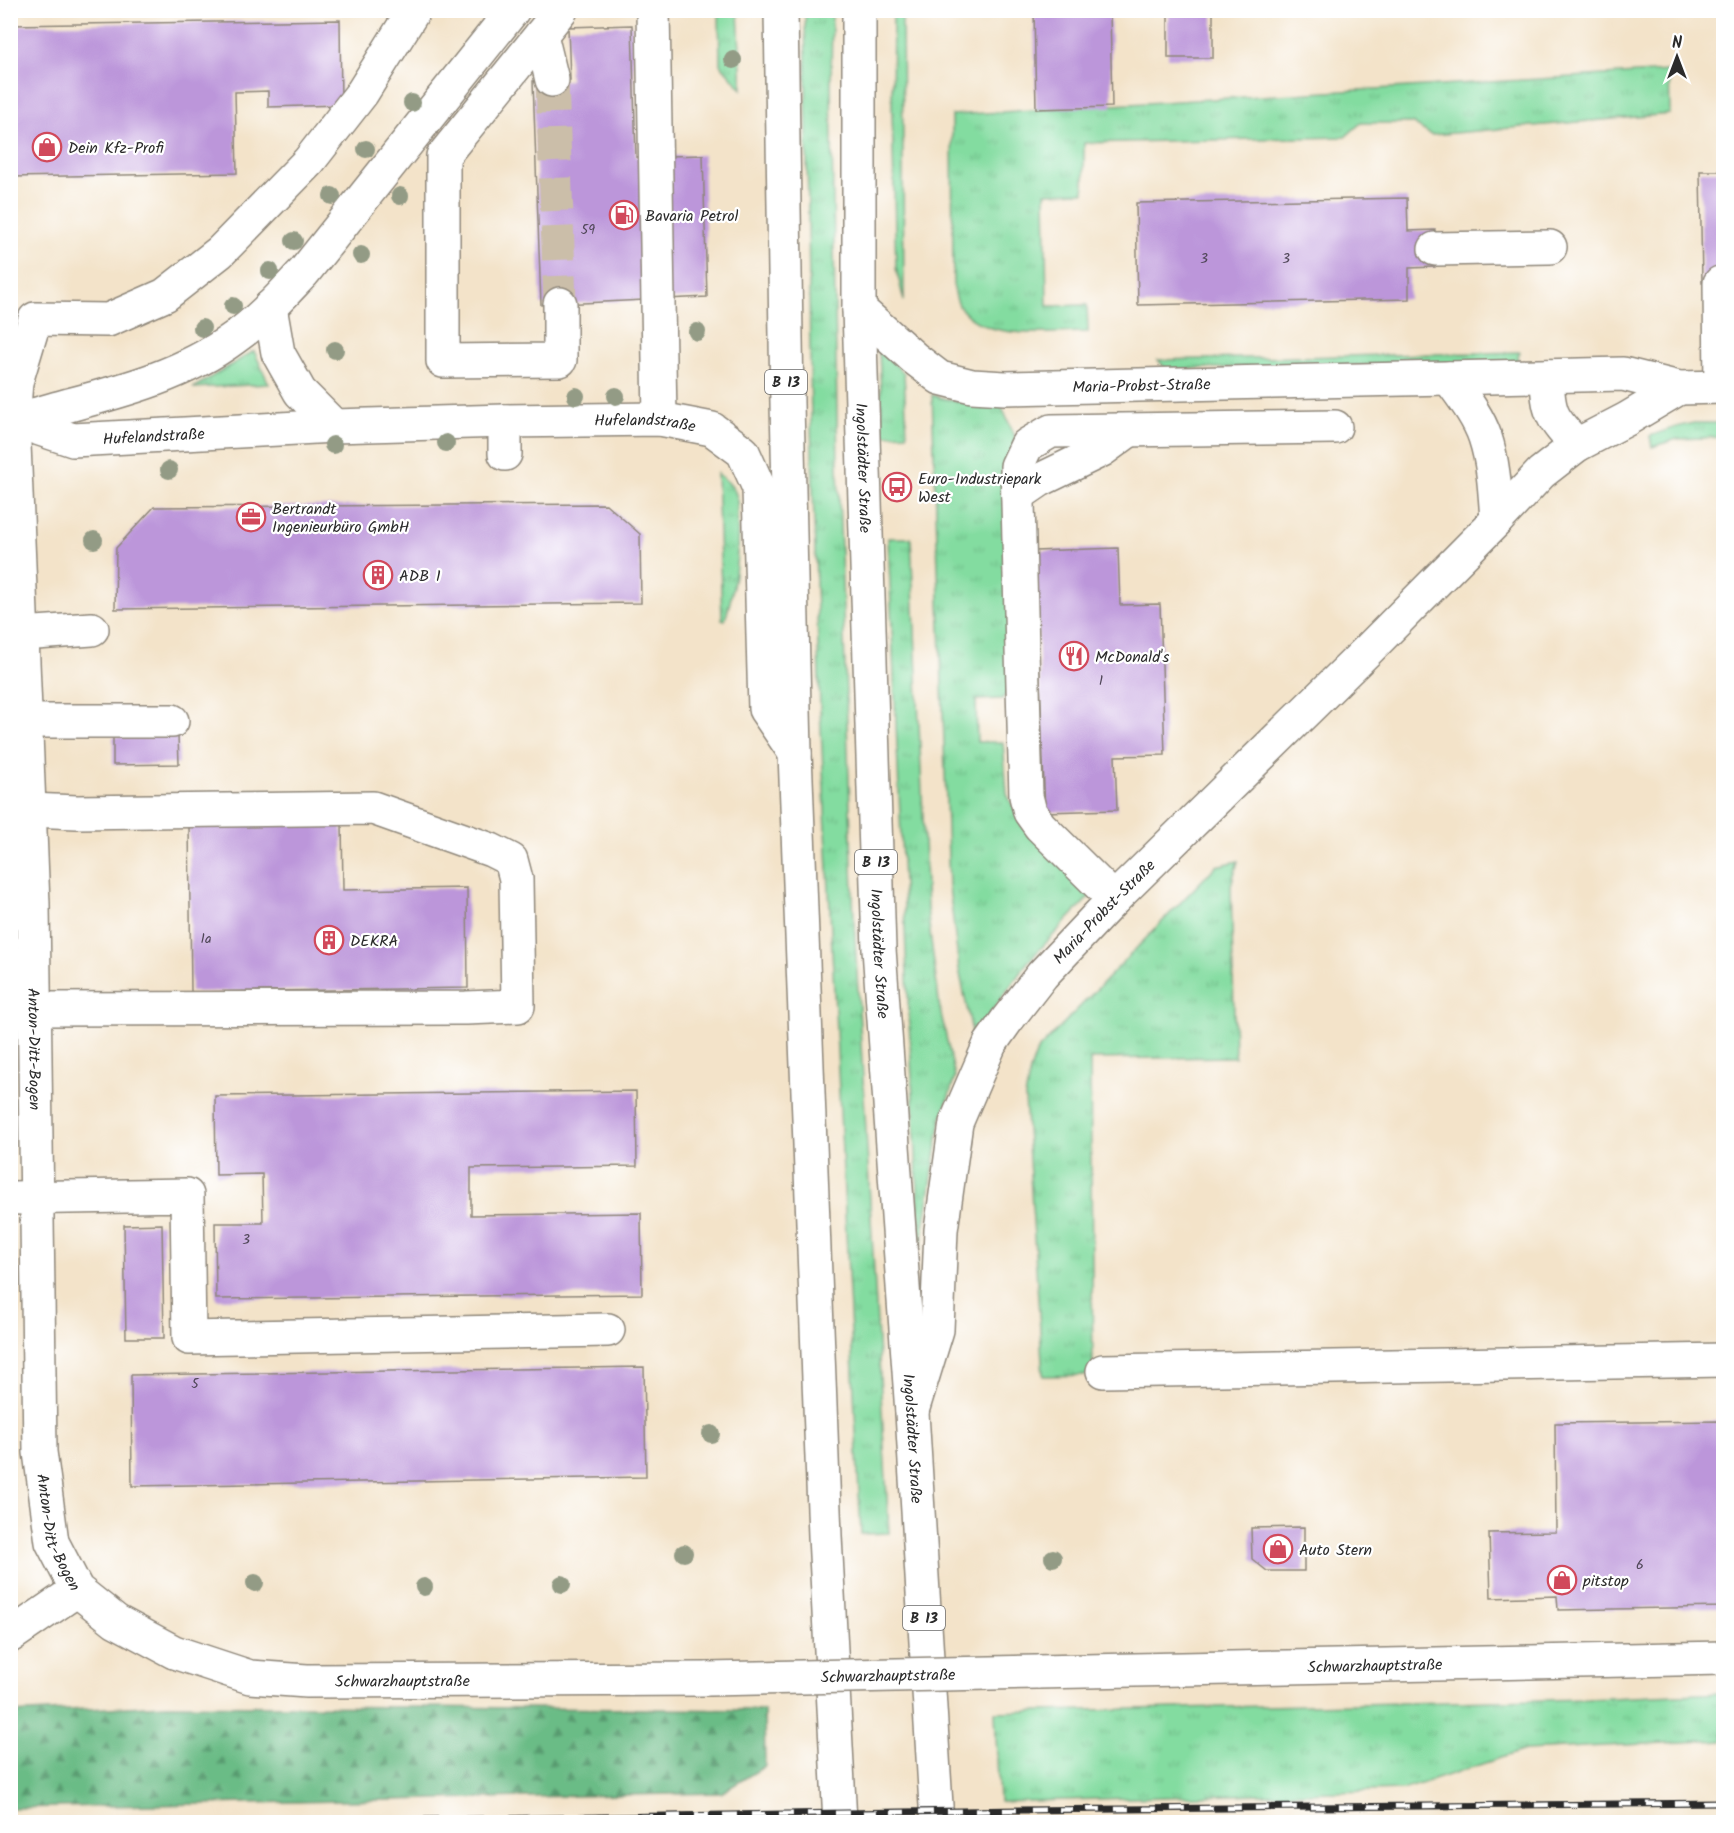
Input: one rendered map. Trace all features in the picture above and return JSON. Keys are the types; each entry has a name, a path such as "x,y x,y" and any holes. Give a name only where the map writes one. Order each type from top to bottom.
{"street":[{"name":"Anton-Ditt-Bogen","path":"10,1636 77,1590 52,1542 40,1452 24,1198 34,1009 30,810 19,774 25,721 12,420 16,382 35,319 108,320 165,295 220,252 309,161 362,93 414,10"},
{"path":"12,420 95,399 161,378 196,361 234,338 270,307 304,272 513,10"},
{"path":"653,10 660,419"},
{"name":"B 13","path":"781,10 795,753 826,1548 840,1822"},
{"name":"Ingolstädter Straße","path":"859,10 859,309 879,949 912,1413 937,1822"},
{"path":"551,23 552,81"},
{"path":"551,23 443,156 443,361 560,360 560,304"},
{"path":"1435,249 1550,247"},
{"path":"1720,283 1722,387"},
{"path":"270,307 278,353 300,393 334,426"},
{"name":"Maria-Probst-Straße","path":"859,309 940,378 972,386 1005,388 1623,374 1678,388 1722,387"},
{"path":"1547,376 1547,397 1551,414 1577,445"},
{"path":"1449,378 1470,408 1485,437 1494,476 1497,520"},
{"name":"Maria-Probst-Straße","path":"912,1413 937,1330 941,1230 956,1123 990,1044 1042,975 1114,899 1369,649 1541,473 1577,445 1627,419 1678,388"},
{"name":"Hufelandstraße","path":"12,420 73,440 334,426 505,421 660,419 712,429 743,452 759,488 765,709 795,753"},
{"path":"505,421 505,454"},
{"path":"1114,899 1040,826 1030,812 1026,796 1017,466 1027,445 1051,431 1335,427"},
{"path":"22,634 92,630"},
{"path":"25,721 172,721"},
{"path":"30,810 77,812 373,808 491,850 511,860 516,879 518,957 518,1006 34,1009"},
{"path":"24,1198 187,1195 189,1338 608,1330"},
{"path":"1103,1371 1724,1360"},
{"name":"Schwarzhauptstraße","path":"77,1590 116,1621 174,1653 250,1677 307,1681 708,1679 1724,1658"}],"green space":[{"path":"719,11 738,11 742,89 720,64"},
{"path":"805,11 832,11 831,85 838,468 854,921 889,1533 861,1534 820,709 811,424"},
{"path":"893,11 902,11 904,301 896,268 892,111"},
{"path":"1669,71 1670,114 1431,135 1412,123 1361,123 1345,137 1084,143 1084,192 1045,193 1047,306 1087,305 1088,332 1019,333 985,326 971,318 960,307 957,299 953,285 952,115"},
{"path":"879,350 904,373 907,434 883,435"},
{"path":"254,351 269,384 193,388"},
{"path":"1520,352 1516,362 1166,369 1158,360"},
{"path":"932,395 966,403 1001,405 1015,437 1014,686 1002,699 976,700 977,742 1003,742 1007,794 1020,820 1093,893 1027,963 973,1037 959,969 949,887"},
{"path":"1694,423 1723,423 1723,437 1677,439 1652,447 1650,436"},
{"path":"717,473 733,488 737,501 736,567 725,620 722,619"},
{"path":"888,538 911,538 927,909 940,1009 955,1077 940,1124 921,1249 909,1022"},
{"path":"1238,861 1231,885 1235,1057 1090,1059 1093,1375 1043,1376 1025,1097 1037,1051 1216,866"},
{"path":"1723,1693 1723,1740 1525,1750 1402,1790 999,1802 995,1712 1587,1699"},
{"path":"166,1705 764,1710 765,1766 721,1793 11,1808 11,1713"}],"building":[{"path":"1034,10 1110,10 1112,107 1036,109"},
{"path":"1168,10 1213,10 1213,58 1168,58"},
{"path":"340,20 341,105 268,107 268,91 235,92 237,173 10,177 10,25"},
{"path":"632,25 636,157 703,155 707,297 541,305 533,81 570,80 568,27"},
{"path":"1700,171 1724,171 1724,283 1702,283"},
{"path":"1407,198 1408,231 1435,230 1435,267 1409,268 1409,299 1138,305 1136,203"},
{"name":"ADB 1","path":"606,504 640,534 641,603 115,609 116,548 154,507"},
{"path":"1118,548 1120,605 1160,604 1165,755 1115,756 1117,810 1045,812 1035,551"},
{"path":"178,735 179,764 113,765 113,737"},
{"name":"DEKRA","path":"342,822 343,890 467,888 468,988 191,992 189,824"},
{"path":"636,1091 637,1166 471,1168 471,1215 641,1213 642,1294 216,1299 215,1223 263,1223 262,1174 216,1175 215,1096"},
{"path":"162,1224 164,1338 126,1338 124,1225"},
{"path":"644,1367 646,1477 132,1486 131,1375"},
{"path":"1724,1421 1724,1607 1558,1610 1557,1596 1491,1598 1489,1533 1556,1532 1555,1423"},
{"path":"1304,1527 1304,1571 1267,1571 1252,1559 1251,1528"}],"tunnel":[{"path":"552,80 560,304"}],"railway":[{"path":"303,1822 1020,1810 1724,1803"}],"place":[{"name":"Dein Kfz-Profi","path":"47,147"},
{"name":"Bavaria Petrol","path":"624,215"},
{"name":"Euro-Industriepark West","path":"897,487"},
{"name":"Bertrandt Ingenieurbüro GmbH","path":"251,517"},
{"name":"ADB 1","path":"378,575"},
{"name":"McDonald's","path":"1074,656"},
{"name":"DEKRA","path":"329,940"},
{"name":"Auto Stern","path":"1278,1549"},
{"name":"pitstop","path":"1562,1580"}]}
